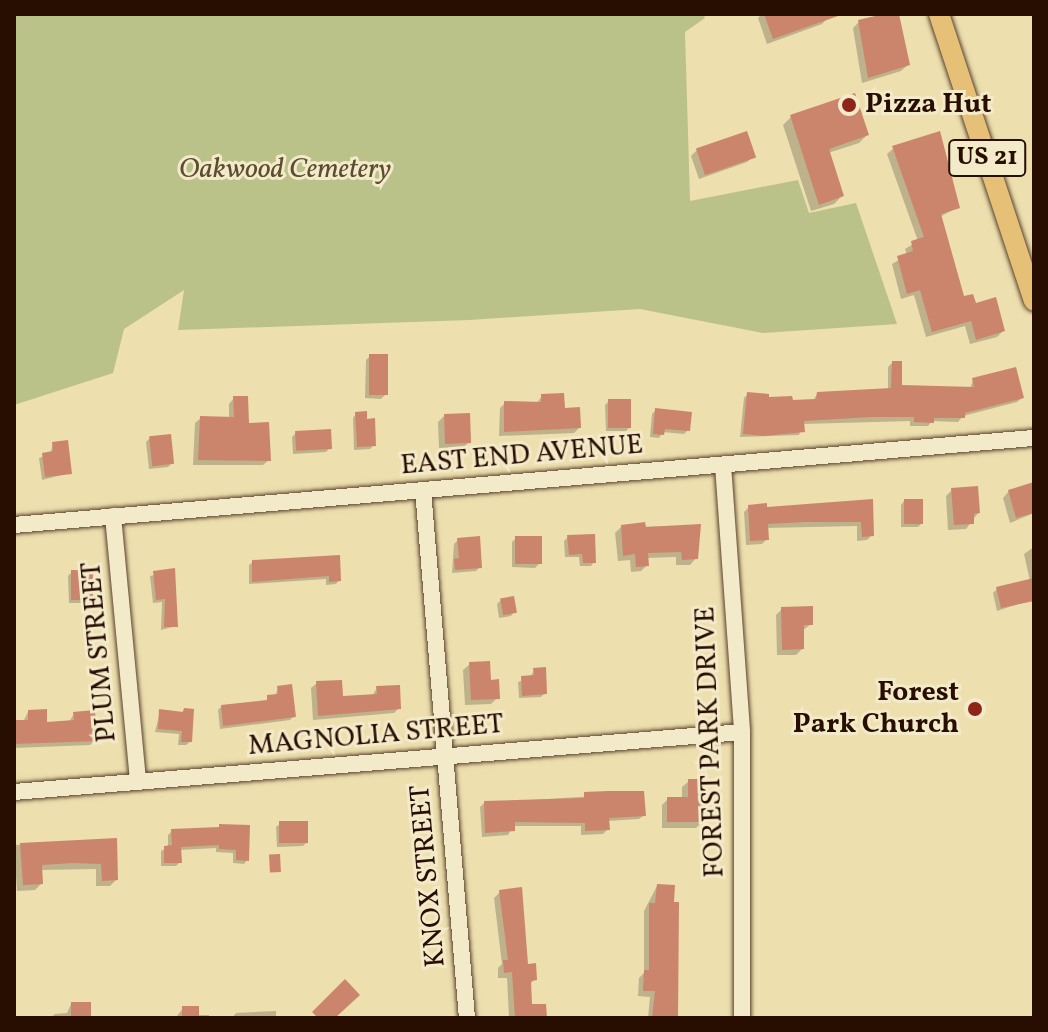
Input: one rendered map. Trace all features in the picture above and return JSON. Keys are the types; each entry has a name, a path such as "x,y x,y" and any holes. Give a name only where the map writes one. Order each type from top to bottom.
{"main road":[{"name":"US 21","path":"939,14 1034,301"}],"street":[{"name":"EAST END AVENUE","path":"14,525 1034,438"},
{"name":"FOREST PARK DRIVE","path":"723,465 742,732 742,1018"},
{"name":"KNOX STREET","path":"423,490 467,1018"},
{"name":"PLUM STREET","path":"113,516 138,782"},
{"name":"MAGNOLIA STREET","path":"14,792 742,732"}],"green space":[{"name":"Oakwood Cemetery","path":"14,14 703,14 705,18 685,32 690,201 798,180 809,213 856,203 897,324 763,333 640,309 469,320 178,330 184,290 124,329 113,373 14,405"}],"building":[{"path":"764,14 838,14 838,16 773,39"},
{"path":"899,14 910,65 868,78 858,20"},
{"path":"855,93 869,135 829,149 844,196 819,205 790,115"},
{"path":"747,131 756,157 705,175 696,149"},
{"path":"940,131 960,208 941,214 964,296 973,294 976,303 996,297 1005,331 976,340 971,321 932,332 920,290 907,294 897,256 913,251 911,241 924,237 892,146"},
{"path":"369,354 388,354 388,395 369,395"},
{"path":"892,361 902,361 902,385 974,387 972,378 1016,367 1024,398 965,413 965,418 934,418 934,423 914,422 914,417 871,417 804,421 805,432 764,436 743,434 747,392 769,394 769,397 792,396 793,400 816,399 817,392 891,388"},
{"path":"564,393 565,408 580,407 581,428 504,432 504,401 541,402 541,394"},
{"path":"233,396 248,396 249,423 269,422 271,461 198,460 200,416 234,417"},
{"path":"608,399 631,399 631,428 608,428"},
{"path":"655,408 692,412 690,431 665,429 664,435 653,434"},
{"path":"367,411 367,419 375,418 376,446 357,447 355,412"},
{"path":"470,413 471,443 445,444 444,414"},
{"path":"331,429 332,449 296,451 295,431"},
{"path":"171,434 174,464 152,466 149,436"},
{"path":"68,440 72,474 45,477 42,453 53,451 52,442"},
{"path":"1034,482 1034,513 1016,518 1008,490"},
{"path":"978,486 980,513 974,514 974,524 954,525 951,488"},
{"path":"873,499 874,536 862,537 861,522 805,522 768,524 769,540 750,541 748,505 767,503 767,507"},
{"path":"904,499 923,499 923,524 904,524"},
{"path":"645,522 646,527 701,524 698,559 682,560 681,552 648,553 649,566 636,567 635,554 623,556 621,525"},
{"path":"595,534 596,563 583,563 582,554 569,555 567,535"},
{"path":"480,536 482,568 455,570 454,559 459,558 457,538"},
{"path":"515,536 542,536 542,564 515,564"},
{"path":"340,555 341,581 329,582 329,576 252,582 252,560"},
{"path":"175,568 178,627 164,627 165,599 156,600 153,571"},
{"path":"71,570 93,570 93,600 71,600"},
{"path":"1034,578 1034,601 1001,608 996,587"},
{"path":"514,596 517,613 503,615 500,598"},
{"path":"813,606 813,625 804,625 804,649 782,650 781,607"},
{"path":"490,661 491,680 499,679 500,699 471,700 469,662"},
{"path":"546,667 547,694 522,696 521,676 534,675 533,668"},
{"path":"342,680 343,696 377,694 376,686 400,685 401,709 318,716 316,681"},
{"path":"292,684 296,717 223,726 221,705 267,700 267,695 278,694 277,686"},
{"path":"184,708 194,709 192,742 181,742 182,731 158,729 159,709 183,712"},
{"path":"47,709 47,722 74,720 73,712 95,710 97,741 14,744 14,720 28,720 28,710"},
{"path":"688,779 704,779 704,822 667,822 667,797 688,797"},
{"path":"644,791 646,816 609,818 610,830 585,831 585,823 515,822 515,831 485,833 484,801 584,798 584,792"},
{"path":"279,821 308,821 308,843 279,843"},
{"path":"219,824 250,825 249,861 236,860 236,850 219,849 219,845 181,847 182,863 164,863 164,846 172,845 171,829 219,827"},
{"path":"117,838 118,880 102,881 101,864 73,863 42,865 43,884 23,885 20,843"},
{"path":"280,854 281,872 270,873 269,855"},
{"path":"657,884 675,885 674,902 679,902 678,1018 652,1018 655,991 643,991 644,970 649,970 649,903 655,903"},
{"path":"522,887 528,964 536,963 537,980 531,981 532,1004 546,1004 547,1018 515,1018 512,972 504,973 503,960 508,960 499,890"},
{"path":"345,979 360,995 335,1018 318,1018 312,1012"},
{"path":"71,1002 91,1002 91,1018 71,1018"},
{"path":"182,1006 199,1006 199,1018 182,1018"}],"place":[{"name":"Pizza Hut","path":"849,105"},
{"name":"Forest Park Church","path":"975,709"}]}
